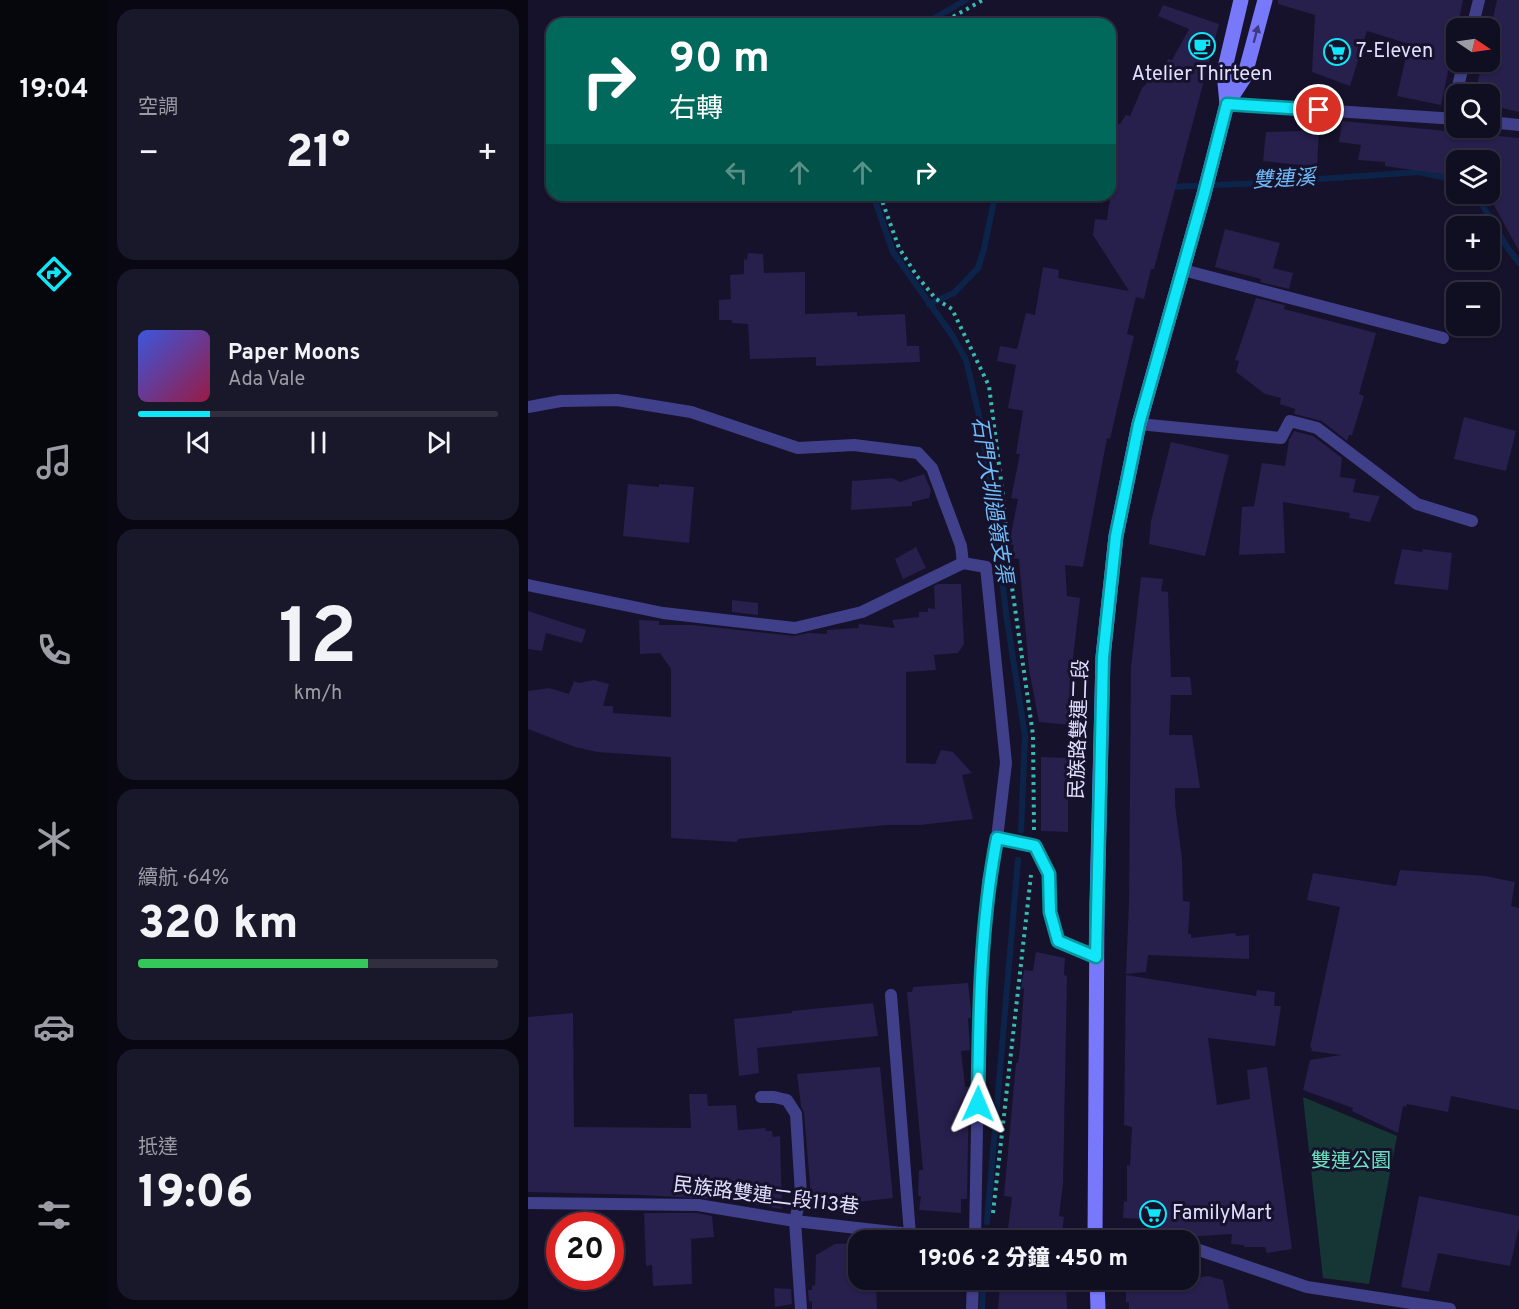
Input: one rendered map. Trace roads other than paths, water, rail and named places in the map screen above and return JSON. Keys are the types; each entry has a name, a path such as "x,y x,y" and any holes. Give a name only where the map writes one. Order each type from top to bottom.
{"main road":[{"path":"1227,104 1224,72 1241,0"},
{"path":"1227,104 1244,78 1265,0"},
{"name":"民族路雙連二段","path":"1095,1230 1096,957 1103,657 1116,536 1139,424 1227,104"},
{"path":"1097,1290 1098,1309"}],"lane":[{"path":"1474,18 1479,0"},
{"path":"1227,104 1446,118"},
{"path":"1500,123 1519,125"},
{"path":"1183,270 1443,338"},
{"path":"528,407 561,401 617,400 691,412 798,448 854,445 918,453 932,468 961,546 963,563"},
{"path":"1139,424 1281,438 1290,421 1317,428 1417,504 1472,521"},
{"path":"528,585 663,613 795,628 862,612 963,563 986,567 1006,763 997,838 988,881 979,1014 975,1230"},
{"path":"997,838 1035,846 1049,874 1050,912 1058,941 1096,957"},
{"path":"891,995 910,1230"},
{"path":"761,1097 787,1100 796,1114 801,1194 795,1221 801,1309"},
{"name":"民族路雙連二段113巷","path":"528,1203 698,1205 795,1221 875,1230"},
{"path":"1199,1250 1307,1287 1450,1309"},
{"path":"972,1309 973,1290"}],"waterway":[{"name":"石門大圳過嶺支渠","path":"934,18 966,0"},
{"name":"雙連溪","path":"1170,187 1419,172 1446,178"},
{"name":"石門大圳過嶺支渠","path":"875,201 893,252 952,335 966,360 978,411 992,490 1006,613 1025,736 1021,830"},
{"name":"雙連溪","path":"929,304 954,293 978,268 994,201"},
{"name":"雙連溪","path":"1482,204 1519,263"},
{"name":"石門大圳過嶺支渠","path":"987,1222 1018,860"},
{"name":"石門大圳過嶺支渠","path":"982,1309 983,1290"}],"place":[{"name":"Atelier Thirteen","path":"1202,46"},
{"name":"7-Eleven","path":"1337,52"},
{"name":"FamilyMart","path":"1153,1214"}],"park label":[{"name":"雙連公園","path":"1351,1162"}]}
